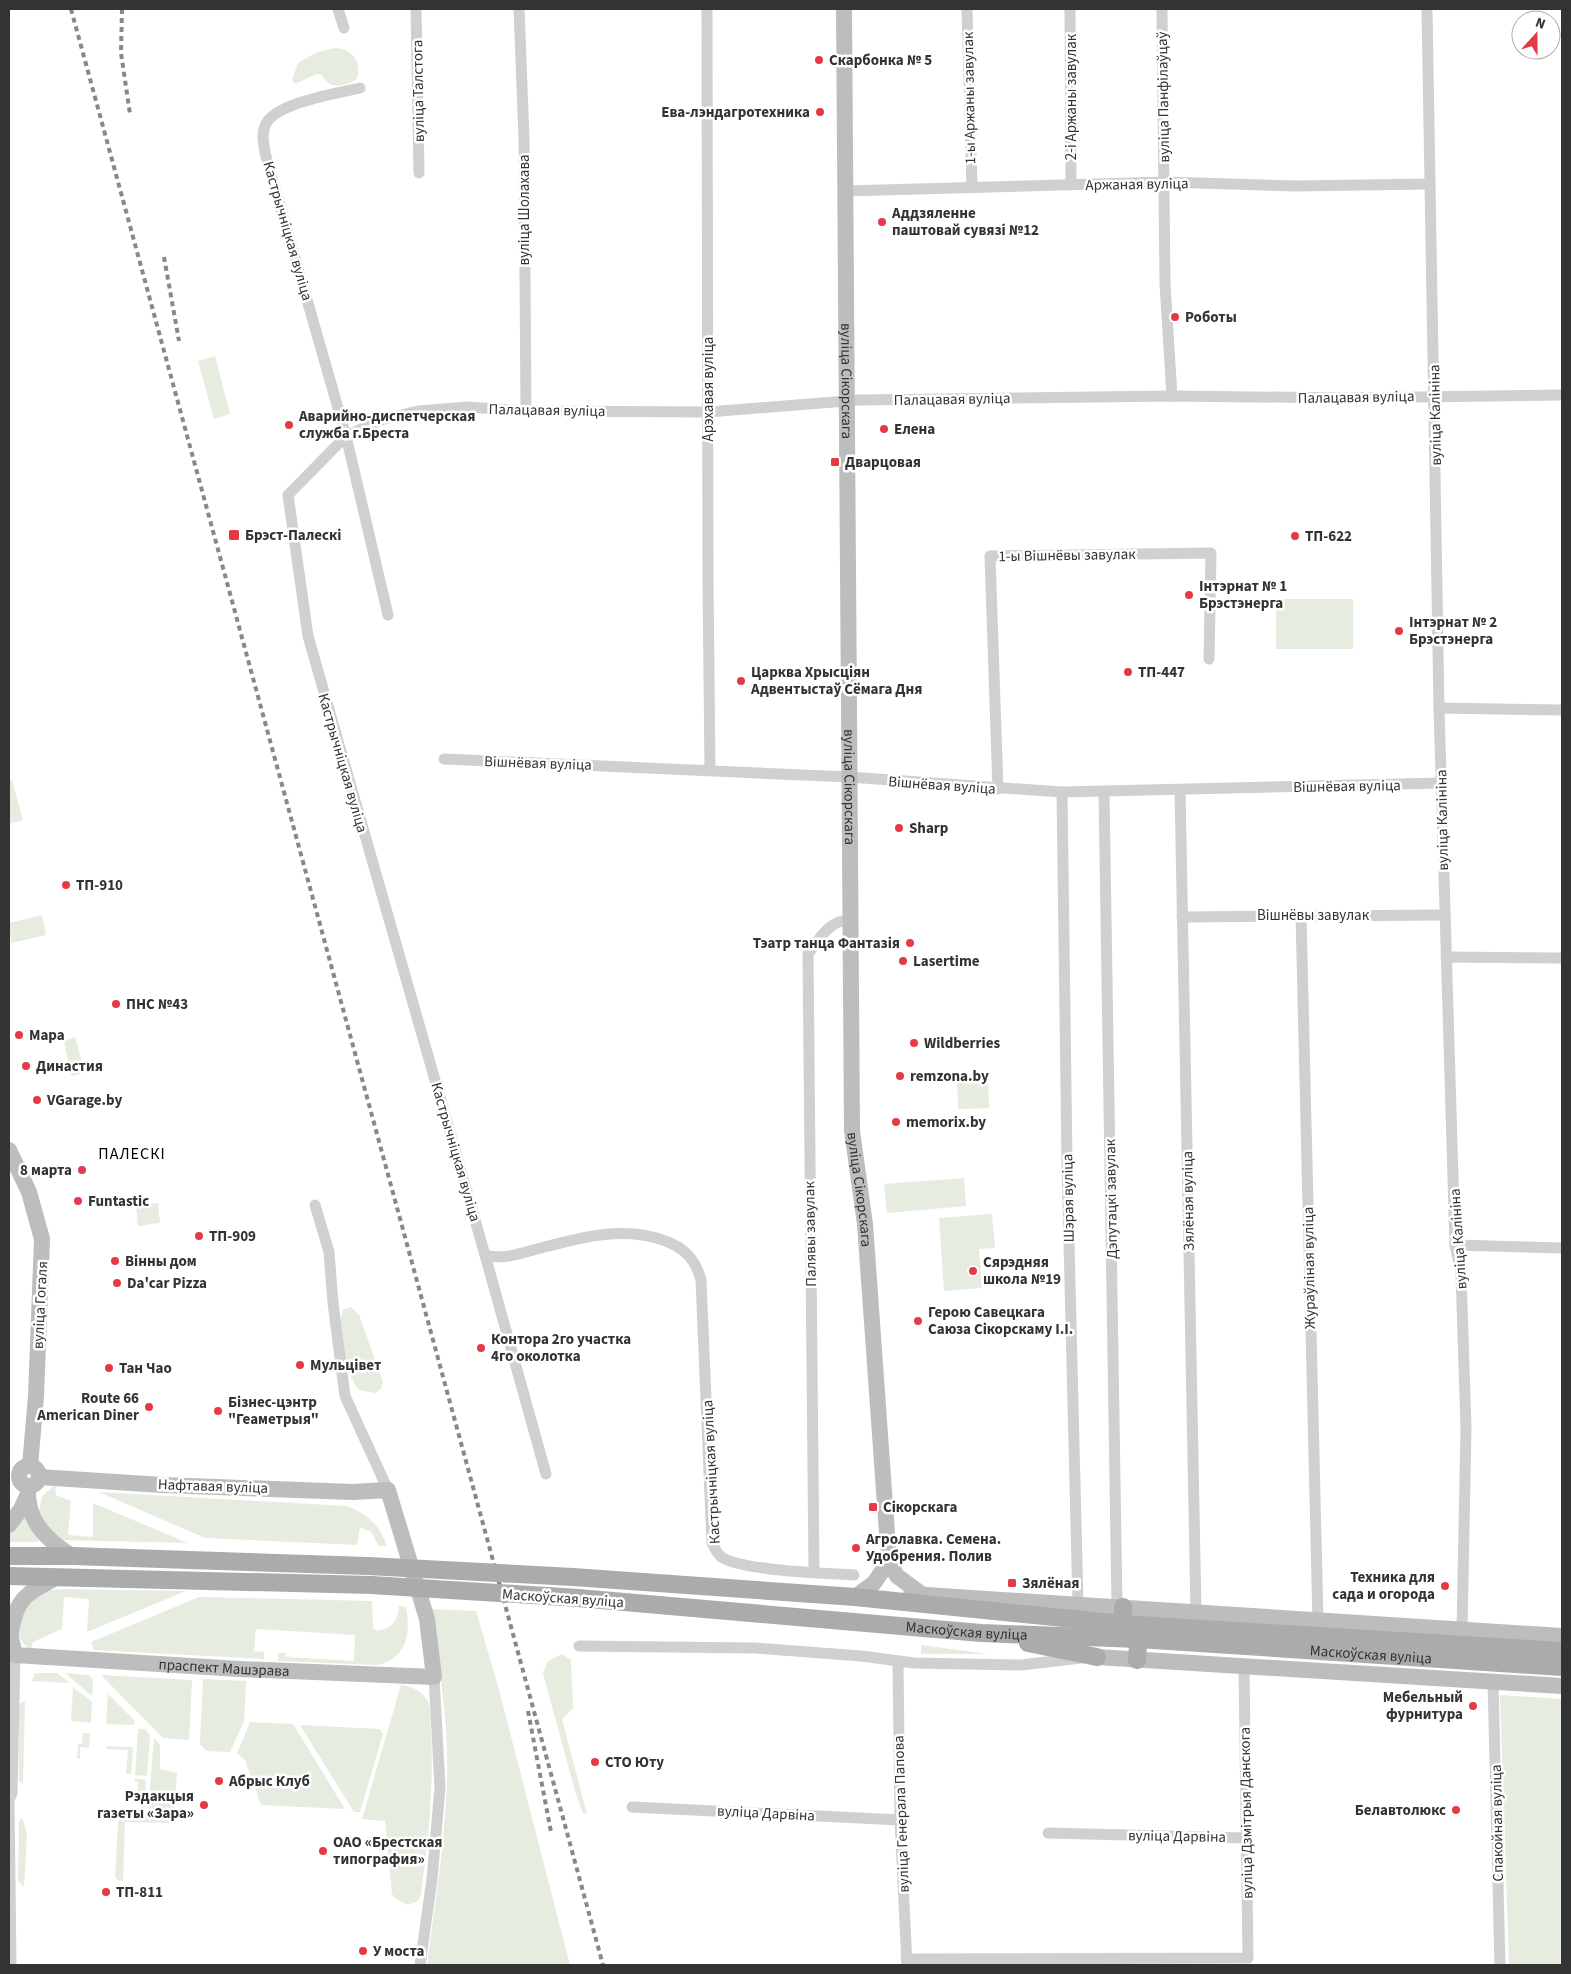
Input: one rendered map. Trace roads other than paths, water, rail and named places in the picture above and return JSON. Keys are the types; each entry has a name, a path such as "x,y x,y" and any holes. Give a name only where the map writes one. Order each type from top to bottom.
{"main road":[{"path":"9,1556 72,1556"},
{"name":"Маскоўская вуліца","path":"72,1556 368,1566 573,1577 855,1597 1562,1667"},
{"path":"9,1576 56,1578"},
{"name":"Маскоўская вуліца","path":"56,1578 371,1585 578,1598 981,1634 1127,1623 1562,1651"},
{"path":"1127,1623 1137,1660"},
{"path":"981,1634 1097,1657"}],"street":[{"path":"338,9 344,28"},
{"name":"вуліца Талстога","path":"416,9 419,173"},
{"name":"вуліца Шолахава","path":"519,9 524,139 526,411"},
{"name":"Арэхавая вуліца","path":"707,9 710,770"},
{"name":"вуліца Сікорскага","path":"844,9 844,191 854,400 849,777 852,1131 865,1224 889,1561"},
{"name":"1-ы Аржаны завулак","path":"967,9 972,187"},
{"name":"2-і Аржаны завулак","path":"1070,9 1071,184"},
{"name":"вуліца Панфілаўцаў","path":"1162,9 1165,284 1172,396"},
{"name":"вуліца Калініна","path":"1427,9 1444,915 1455,1245 1461,1273 1466,1428 1462,1630"},
{"name":"Кастрычніцкая вуліца","path":"360,88 294,104 271,117 265,125 263,136 265,153 346,436 388,615"},
{"name":"Аржаная вуліца","path":"844,191 1165,182 1296,186 1430,184"},
{"name":"Палацавая вуліца","path":"346,436 381,420 418,411 468,407 526,411 708,412 854,400 1172,396 1349,398 1562,395"},
{"name":"Кастрычніцкая вуліца","path":"346,436 288,495 303,616 335,739 485,1255 506,1257 584,1237 629,1234 668,1242 685,1251 694,1261 701,1280 712,1543 722,1558 732,1561 758,1566 854,1575"},
{"name":"1-ы Вішнёвы завулак","path":"998,789 990,556 1211,553 1210,659"},
{"path":"1439,708 1562,710"},
{"name":"Вішнёвая вуліца","path":"444,759 849,777 998,789 1062,792 1441,783"},
{"name":"Зялёная вуліца","path":"1180,790 1196,1612"},
{"name":"Шэрая вуліца","path":"1062,792 1067,1163 1078,1604"},
{"name":"Дэпутацкі завулак","path":"1104,792 1127,1623"},
{"name":"Жураўліная вуліца","path":"1301,915 1318,1621"},
{"name":"Вішнёвы завулак","path":"1182,917 1444,915"},
{"name":"Палявы завулак","path":"814,1572 808,954 832,924 840,920 850,920"},
{"path":"1446,957 1562,958"},
{"name":"вуліца Гогаля","path":"9,1150 29,1192 42,1238 31,1481"},
{"path":"314,1205 330,1252 333,1303 345,1396 388,1490 427,1619 434,1677 440,1787 432,1879 420,1965"},
{"path":"1455,1245 1562,1248"},
{"path":"485,1255 546,1474"},
{"path":"9,1525 21,1510 31,1481"},
{"path":"31,1481 38,1527 51,1542 72,1556"},
{"name":"Нафтавая вуліца","path":"31,1481 353,1492 388,1490"},
{"path":"855,1597 874,1583 889,1561 897,1576 920,1593"},
{"path":"12,1965 9,1800 12,1793 15,1655 10,1630 14,1614 26,1594 56,1578"},
{"name":"Маскоўская вуліца","path":"855,1597 920,1593 1078,1604 1127,1623 1196,1612 1562,1636"},
{"name":"Маскоўская вуліца","path":"579,1646 755,1648 861,1656 898,1663 1021,1665 1097,1657 1244,1668 1562,1686"},
{"name":"праспект Машэрава","path":"15,1655 397,1677 434,1677"},
{"name":"вуліца Генерала Папова","path":"898,1663 900,1820 906,1962"},
{"name":"вуліца Дзмітрыя Данскога","path":"906,1962 1248,1958 1244,1668"},
{"name":"Спакойная вуліца","path":"1494,1681 1500,1965"},
{"name":"вуліца Дарвіна","path":"632,1806 900,1820"},
{"name":"вуліца Дарвіна","path":"1048,1833 1246,1838"}],"railway":[{"path":"71,9 603,1965"},
{"path":"122,9 121,53 130,114"},
{"path":"164,257 179,341"},
{"path":"528,1711 551,1832"}],"place":[{"name":"Скарбонка № 5","path":"819,60"},
{"name":"Ева-лэндагротехника","path":"820,112"},
{"name":"Аддзяленне паштовай сувязі №12","path":"882,222"},
{"name":"Роботы","path":"1175,317"},
{"name":"Аварийно-диспетчерская служба г.Бреста","path":"289,425"},
{"name":"Елена","path":"884,429"},
{"name":"Дварцовая","path":"835,462"},
{"name":"Брэст-Палескі","path":"234,535"},
{"name":"ТП-622","path":"1295,536"},
{"name":"Інтэрнат № 1 Брэстэнерга","path":"1189,595"},
{"name":"Інтэрнат № 2 Брэстэнерга","path":"1399,631"},
{"name":"ТП-447","path":"1128,672"},
{"name":"Царква Хрысціян Адвентыстаў Сёмага Дня","path":"741,681"},
{"name":"Sharp","path":"899,828"},
{"name":"ТП-910","path":"66,885"},
{"name":"Тэатр танца Фантазія","path":"910,943"},
{"name":"Lasertime","path":"903,961"},
{"name":"ПНС №43","path":"116,1004"},
{"name":"Мара","path":"19,1035"},
{"name":"Wildberries","path":"914,1043"},
{"name":"Династия","path":"26,1066"},
{"name":"remzona.by","path":"900,1076"},
{"name":"VGarage.by","path":"37,1100"},
{"name":"memorix.by","path":"896,1122"},
{"name":"8 марта","path":"82,1170"},
{"name":"Funtastic","path":"78,1201"},
{"name":"ТП-909","path":"199,1236"},
{"name":"Вінны дом","path":"115,1261"},
{"name":"Сярэдняя школа №19","path":"973,1271"},
{"name":"Da'car Pizza","path":"117,1283"},
{"name":"Герою Савецкага Саюза Сікорскаму І.І.","path":"918,1321"},
{"name":"Контора 2го участка 4го околотка","path":"481,1348"},
{"name":"Мульцівет","path":"300,1365"},
{"name":"Тан Чао","path":"109,1368"},
{"name":"Route 66 American Diner","path":"149,1407"},
{"name":"Бізнес-цэнтр \"Геаметрыя\"","path":"218,1411"},
{"name":"Сікорскага","path":"873,1507"},
{"name":"Агролавка. Семена. Удобрения. Полив","path":"856,1548"},
{"name":"Зялёная","path":"1012,1583"},
{"name":"Техника для сада и огорода","path":"1445,1586"},
{"name":"Мебельный фурнитура","path":"1473,1706"},
{"name":"СТО Юту","path":"595,1762"},
{"name":"Абрыс Клуб","path":"219,1781"},
{"name":"Рэдакцыя газеты «Зара»","path":"204,1805"},
{"name":"Белавтолюкс","path":"1456,1810"},
{"name":"ОАО «Брестская типография»","path":"323,1851"},
{"name":"ТП-811","path":"106,1892"},
{"name":"У моста","path":"363,1951"}],"district":[{"name":"ПАЛЕСКІ","path":"132,1153"}]}
